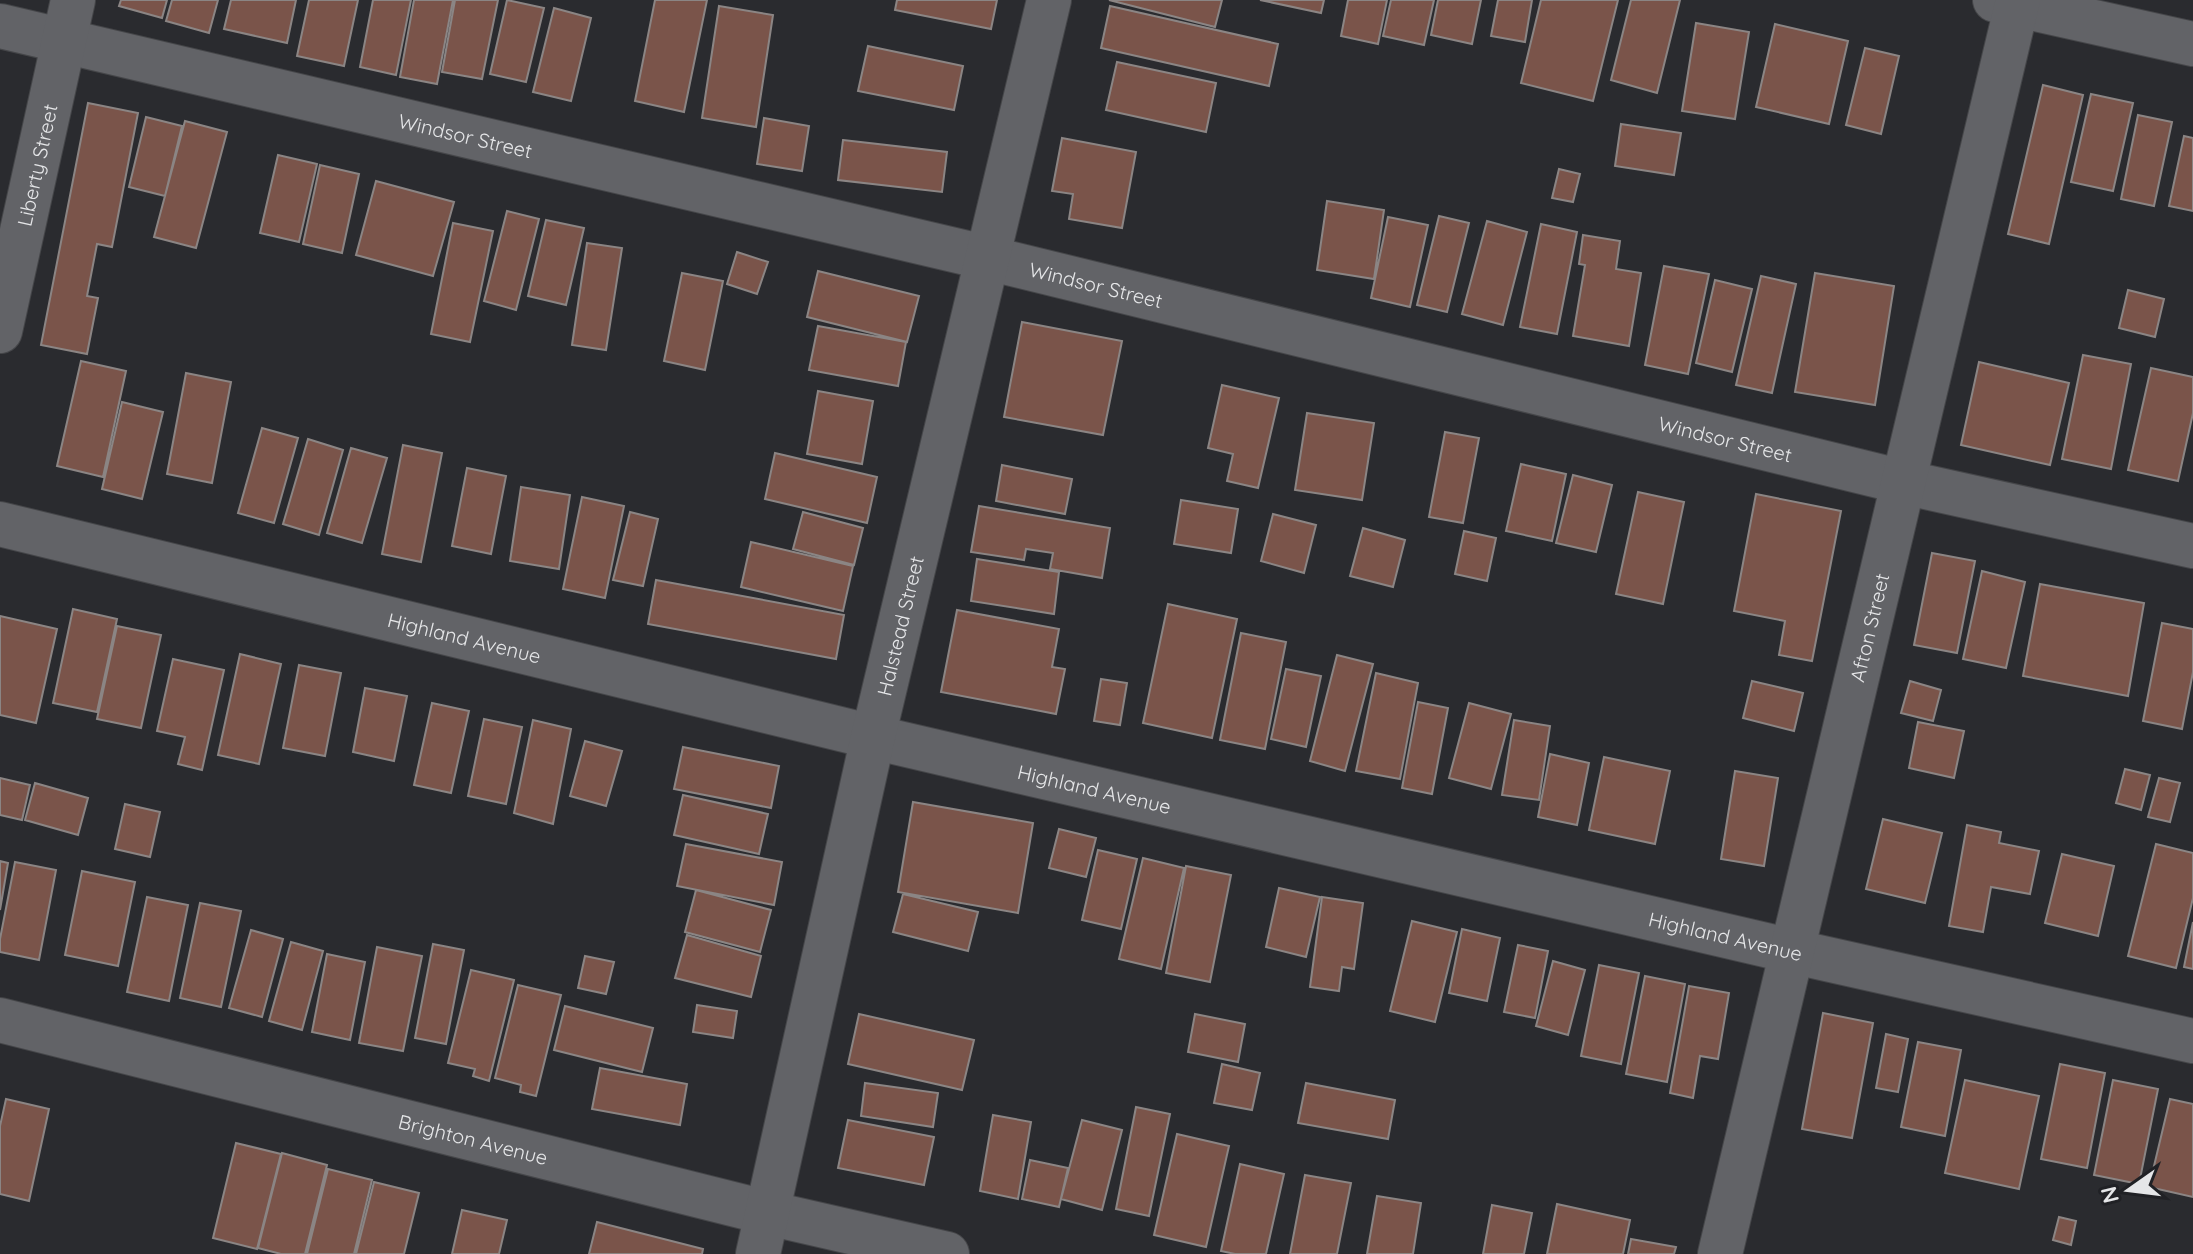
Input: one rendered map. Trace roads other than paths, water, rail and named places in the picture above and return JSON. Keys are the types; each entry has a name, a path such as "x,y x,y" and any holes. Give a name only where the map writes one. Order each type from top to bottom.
{"street":[{"name":"Halstead Street","path":"763,1234 873,737 1049,0"},
{"path":"2010,2 2193,44"},
{"name":"Afton Street","path":"1720,1254 1903,482 2010,2"},
{"name":"Windsor Street","path":"0,26 68,20 988,258 1903,482 2193,546"},
{"name":"Liberty Street","path":"0,331 68,20"},
{"name":"Highland Avenue","path":"0,524 873,737 1791,951 2193,1041"},
{"name":"Brighton Avenue","path":"0,1020 763,1234 947,1254"}]}
